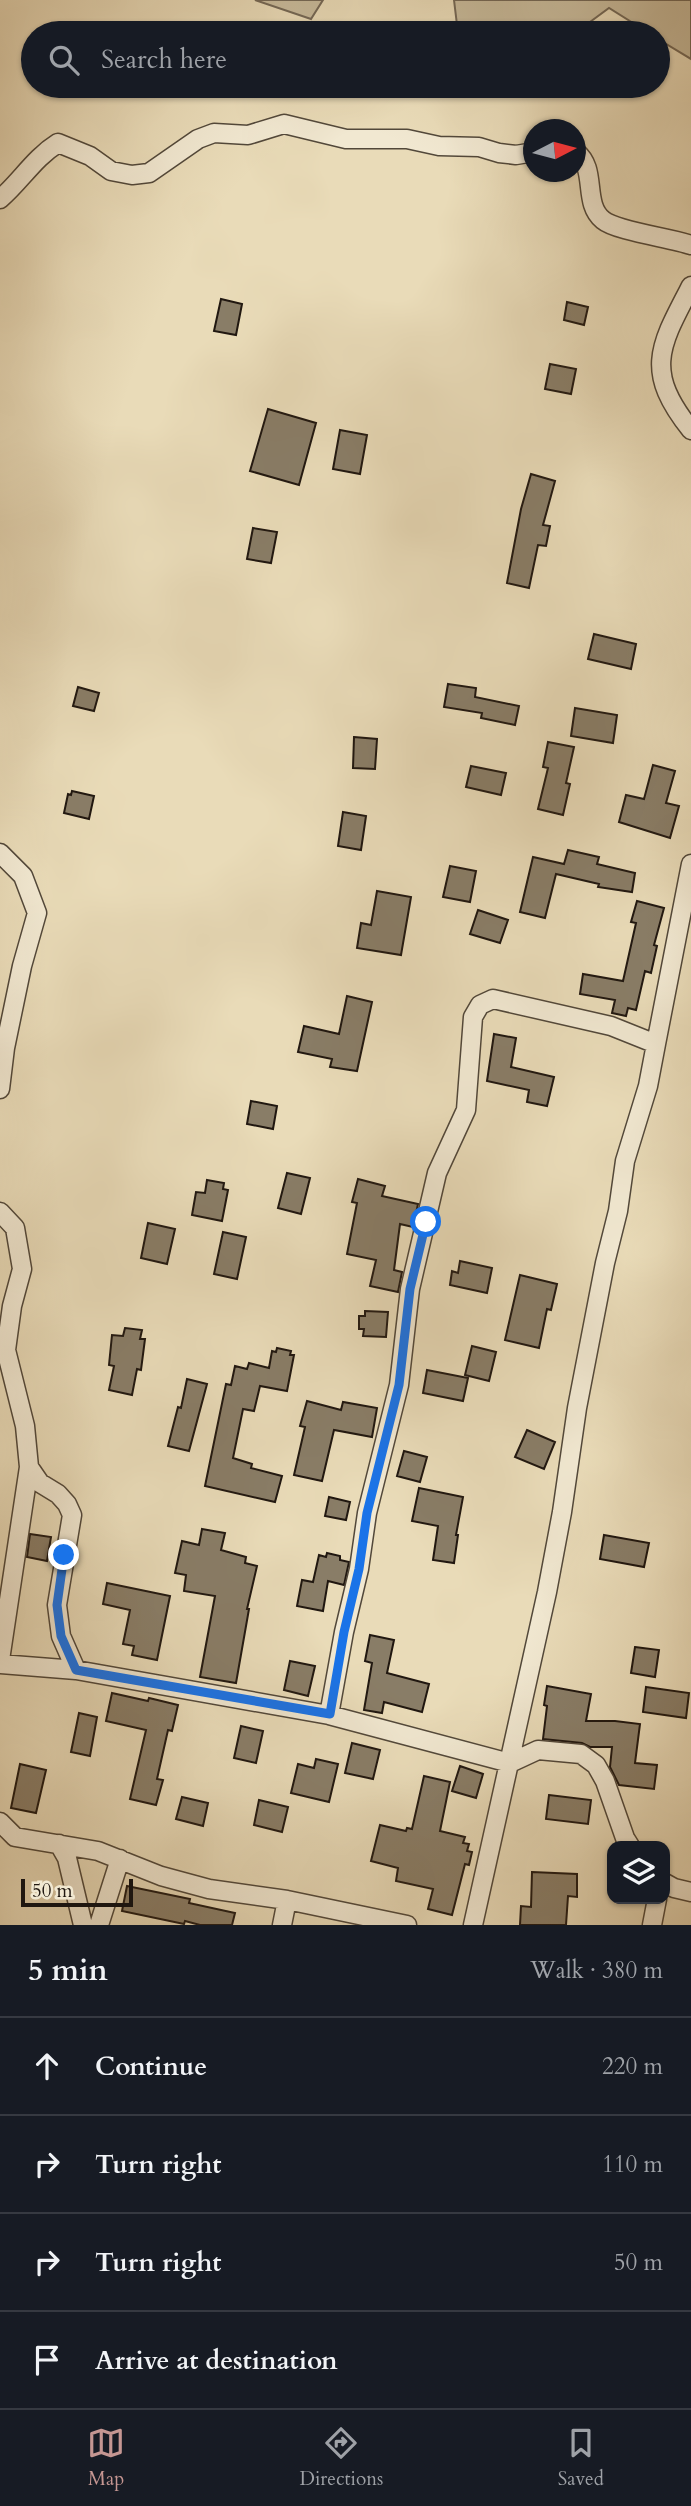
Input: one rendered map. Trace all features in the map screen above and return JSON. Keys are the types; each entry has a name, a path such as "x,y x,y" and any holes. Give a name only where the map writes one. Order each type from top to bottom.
{"street":[{"path":"0,199 13,188 42,153 58,143 90,156 111,171 132,175 149,173 198,139 214,133 248,135 284,124 346,139 407,139 439,146 479,147 499,153 523,154"},
{"path":"586,163 595,209 606,222 691,245"},
{"path":"691,286 668,332 659,363 666,388 691,430"},
{"path":"0,853 23,876 37,914 22,966 5,1048 0,1089"},
{"path":"473,1925 550,1579 577,1408 605,1262 618,1212 625,1161 648,1086 691,864"},
{"path":"330,1714 344,1632 359,1569 367,1513 399,1385 410,1289 437,1172 466,1110 473,1017 480,1005 493,999 611,1026 656,1044"},
{"path":"0,1212 15,1228 22,1269 12,1306 6,1349 25,1426 29,1467 0,1662 76,1670 330,1714 510,1763 538,1749 581,1754 596,1765 627,1841"},
{"path":"29,1467 40,1483 58,1494 67,1504 72,1515 57,1605 61,1636 76,1670"},
{"path":"0,1822 15,1837 98,1851 161,1876 209,1889 287,1900 407,1925"},
{"path":"59,1844 67,1858 83,1925"},
{"path":"99,1925 121,1859"},
{"path":"670,1886 691,1892"},
{"path":"282,1925 287,1900"},
{"path":"652,1925 656,1904"}],"shaded area":[{"path":"255,0 323,0 311,19"},
{"path":"454,0 691,0 691,59 670,46 670,21 630,21 609,8 591,21 457,21"}],"building":[{"path":"221,299 242,304 236,335 214,331"},
{"path":"567,302 588,307 584,325 564,320"},
{"path":"550,364 576,369 571,394 545,389"},
{"path":"268,409 316,423 299,485 250,471"},
{"path":"340,430 367,435 360,474 333,469"},
{"path":"531,474 555,481 543,525 550,526 546,546 538,545 529,588 507,583 521,509"},
{"path":"253,528 277,532 271,563 247,559"},
{"path":"594,634 636,644 631,669 588,659"},
{"path":"448,684 476,688 475,697 519,706 515,725 481,718 482,713 444,707"},
{"path":"78,687 99,693 94,711 73,706"},
{"path":"575,708 617,715 613,743 571,736"},
{"path":"354,737 377,739 375,769 353,768"},
{"path":"548,742 574,747 566,783 570,784 563,815 538,809 548,768 543,767"},
{"path":"653,765 675,771 666,803 679,806 670,838 619,822 626,795 644,799"},
{"path":"471,766 506,773 501,795 466,787"},
{"path":"72,791 94,796 89,819 64,813 68,794 71,795"},
{"path":"343,812 366,816 361,850 338,846"},
{"path":"568,850 599,857 597,864 635,873 632,892 598,887 599,884 556,874 545,918 520,912 533,857 564,864"},
{"path":"450,866 476,871 470,902 443,897"},
{"path":"377,891 411,897 401,955 357,948 361,923 371,925"},
{"path":"637,901 664,908 654,945 657,946 651,973 645,971 636,1010 628,1008 626,1016 612,1013 615,1000 580,994 583,974 623,981 636,923 631,922"},
{"path":"478,910 508,920 500,943 470,934"},
{"path":"347,996 372,1002 357,1071 330,1067 332,1059 298,1052 304,1026 339,1034"},
{"path":"494,1034 516,1038 511,1067 554,1077 547,1106 527,1102 529,1090 487,1081"},
{"path":"251,1101 277,1106 273,1129 247,1124"},
{"path":"287,1173 310,1178 301,1214 278,1208"},
{"path":"358,1179 385,1186 382,1196 418,1204 413,1227 400,1224 394,1270 402,1272 398,1292 370,1286 376,1260 347,1254 357,1203 352,1202"},
{"path":"207,1180 224,1183 223,1189 228,1190 222,1221 192,1215 196,1192 205,1193"},
{"path":"148,1223 175,1229 167,1264 141,1258"},
{"path":"223,1232 246,1237 237,1279 214,1274"},
{"path":"460,1261 492,1268 487,1293 450,1285 452,1271 458,1273"},
{"path":"520,1275 557,1284 551,1310 547,1309 539,1348 505,1340"},
{"path":"365,1311 388,1312 386,1337 363,1336 364,1329 359,1329 359,1316 365,1316"},
{"path":"125,1328 142,1330 140,1339 145,1339 141,1370 137,1369 132,1395 109,1390 114,1366 109,1365 112,1335 123,1336"},
{"path":"472,1346 496,1352 489,1381 465,1375"},
{"path":"277,1348 291,1351 290,1355 294,1355 287,1391 260,1386 254,1411 243,1409 233,1458 252,1464 251,1468 282,1476 275,1502 205,1486 226,1384 231,1385 235,1366 247,1369 249,1363 269,1368 272,1351 276,1352"},
{"path":"427,1370 468,1378 463,1401 423,1393"},
{"path":"187,1379 207,1384 189,1451 168,1446 178,1407 181,1408"},
{"path":"307,1401 341,1410 343,1402 377,1408 372,1437 334,1430 322,1481 294,1475 305,1427 300,1426"},
{"path":"527,1430 555,1442 544,1469 515,1457"},
{"path":"404,1451 427,1457 420,1482 397,1476"},
{"path":"419,1488 463,1497 454,1563 433,1560 438,1526 412,1521"},
{"path":"329,1497 350,1502 346,1520 325,1516"},
{"path":"202,1529 225,1533 221,1550 246,1557 245,1563 257,1566 247,1609 236,1683 200,1677 215,1596 184,1591 186,1575 175,1573 182,1541 199,1545"},
{"path":"30,1534 51,1537 47,1561 27,1557"},
{"path":"604,1535 649,1543 644,1567 600,1559"},
{"path":"327,1553 340,1556 340,1560 349,1562 344,1585 328,1581 323,1611 297,1606 302,1580 313,1582 319,1555 326,1557"},
{"path":"107,1583 170,1596 157,1660 132,1655 134,1646 123,1644 130,1610 103,1604"},
{"path":"370,1635 394,1640 387,1673 429,1684 422,1712 384,1702 382,1713 364,1710 372,1663 365,1661"},
{"path":"635,1647 659,1650 655,1677 631,1673"},
{"path":"290,1661 315,1666 308,1696 284,1690"},
{"path":"547,1686 591,1694 586,1721 640,1724 635,1763 657,1765 654,1789 619,1785 610,1767 612,1747 590,1747 582,1743 543,1739"},
{"path":"646,1687 689,1693 686,1718 643,1712"},
{"path":"112,1693 178,1705 172,1731 168,1730 157,1779 163,1780 156,1805 130,1799 146,1730 106,1721"},
{"path":"79,1713 97,1717 90,1756 71,1752"},
{"path":"241,1726 263,1731 256,1763 234,1758"},
{"path":"352,1743 380,1750 373,1779 345,1773"},
{"path":"316,1759 338,1764 329,1802 291,1793 298,1764 314,1768"},
{"path":"20,1764 46,1770 36,1813 11,1808"},
{"path":"460,1766 483,1774 476,1798 452,1791"},
{"path":"424,1776 450,1782 440,1831 465,1837 463,1843 469,1844 467,1851 472,1852 469,1865 465,1864 452,1915 428,1909 433,1889 396,1881 398,1868 371,1861 380,1825 406,1831 407,1828 412,1829"},
{"path":"549,1795 591,1800 588,1824 546,1819"},
{"path":"182,1797 208,1803 203,1826 176,1819"},
{"path":"259,1800 288,1807 282,1832 254,1825"},
{"path":"532,1872 577,1874 577,1897 568,1896 566,1925 520,1925 521,1906 531,1907"},
{"path":"127,1886 190,1899 189,1903 235,1913 232,1925 200,1925 185,1921 184,1924 122,1911"}],"route":[{"path":"64,1555 57,1605 61,1636 76,1670 330,1714 344,1632 359,1569 367,1513 399,1385 410,1289 426,1222"}]}
